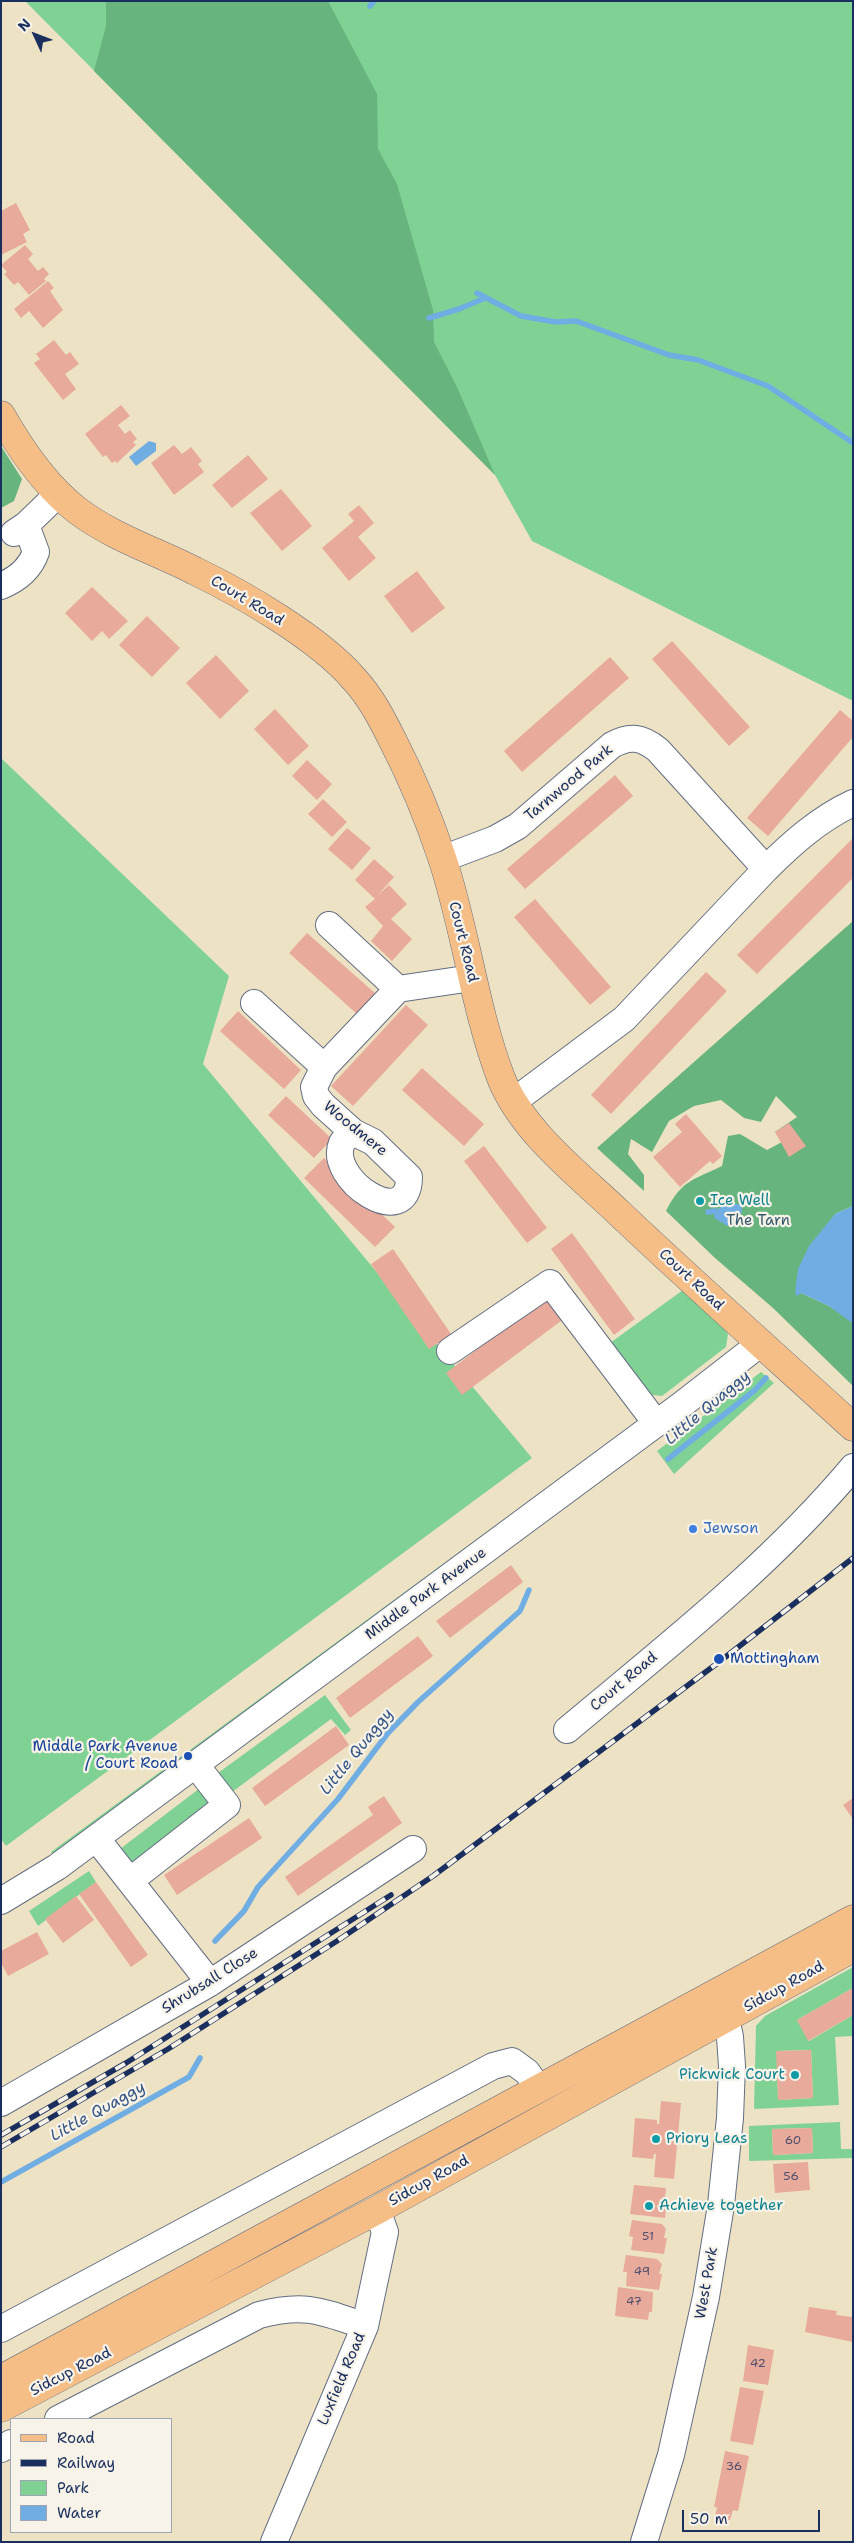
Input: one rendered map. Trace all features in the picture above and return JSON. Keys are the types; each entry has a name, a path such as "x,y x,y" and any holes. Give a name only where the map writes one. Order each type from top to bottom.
{"main road":[{"name":"Court Road","path":"1,415 30,460 58,494 78,511 108,530 222,584 303,635 340,663 357,682 389,733 405,763 442,859 472,978 502,1080 514,1101 542,1140 707,1297 761,1343 853,1427"},
{"name":"Sidcup Road","path":"1,2379 853,1919"},
{"name":"Sidcup Road","path":"1,2408 376,2210 853,1948"}],"street":[{"path":"1,586 20,576 33,560 36,552 20,529 58,494"},
{"name":"Tarnwood Park","path":"442,859 495,839 518,826 612,745 624,738 636,737 647,741 658,750 766,869"},
{"path":"514,1101 624,1019 766,869 814,826 853,803"},
{"path":"329,924 398,989 472,978"},
{"name":"Woodmere","path":"353,1132 342,1142 341,1161 351,1178 365,1192 382,1202 391,1202 404,1195 409,1187 410,1177 373,1142 353,1132 316,1096 314,1087 324,1067 398,989"},
{"path":"254,1003 324,1067"},
{"path":"450,1352 550,1283 656,1423"},
{"name":"Middle Park Avenue","path":"1,1901 57,1867 761,1343"},
{"name":"Court Road","path":"566,1730 746,1579 829,1496 853,1467"},
{"path":"130,1880 227,1805 195,1764"},
{"path":"96,1838 210,1982"},
{"name":"Shrubsall Close","path":"1,2103 210,1982 413,1849"},
{"name":"West Park","path":"644,2542 671,2455 706,2297 721,2205 730,2118 732,2066 730,2037 726,2018"},
{"path":"1,2330 494,2066 512,2061 527,2072 539,2090"},
{"name":"Luxfield Road","path":"274,2542 365,2326 385,2232 376,2210"},
{"path":"60,2418 259,2315 285,2308 317,2310 365,2326"}],"green space":[{"path":"25,1 853,1 853,701 532,541 495,475"},
{"path":"106,1 328,1 377,94 378,149 397,184 433,310 434,342 457,387 495,475 94,71 106,26"},
{"path":"1,446 22,479 14,501 1,508"},
{"path":"1,758 229,976 203,1064 532,1458 6,1846 1,1839"},
{"name":"The Tarn","path":"853,921 853,1206 835,1214 801,1293 829,1306 853,1321 853,1386 773,1308 715,1258 666,1211 677,1193 689,1182 722,1166 728,1136 740,1134 767,1150 782,1142 775,1132 797,1117 776,1096 761,1122 744,1118 721,1100 694,1106 669,1121 652,1152 631,1139 628,1154 644,1175 644,1191 597,1148"},
{"path":"683,1290 725,1330 728,1334 726,1347 662,1396 652,1395 610,1343"},
{"path":"761,1372 774,1383 674,1474 657,1451"},
{"path":"628,1428 629,1430 54,1856 51,1852"},
{"path":"325,1695 351,1730 345,1735 331,1719 232,1792 218,1773"},
{"path":"200,1788 210,1798 209,1813 140,1864 127,1862 120,1849"},
{"path":"89,1871 96,1882 38,1926 29,1911"},
{"path":"853,1967 853,1988 797,2020 809,2041 853,2015 853,2036 835,2037 839,2105 754,2109 756,2026 765,2016","holes":["811,2050 813,2098 778,2100 777,2051"]},
{"path":"840,2122 841,2149 853,2149 853,2158 749,2161 749,2126","holes":["812,2128 813,2153 773,2155 772,2129"]}],"water":[{"path":"149,441 156,443 156,451 136,466 129,457"},
{"path":"726,1204 741,1204 742,1211 736,1223 728,1226 714,1218 715,1211"},
{"name":"The Tarn","path":"853,1206 853,1321 851,1322 829,1306 801,1293 797,1296 795,1293 798,1269 809,1246 835,1214"}],"building":[{"path":"16,203 30,230 23,234 27,242 1,255 1,211"},
{"path":"25,245 33,254 28,259 38,271 43,267 49,274 44,279 46,281 29,295 18,282 14,285 4,274 7,272 1,265"},
{"path":"48,281 54,288 50,291 63,310 43,328 29,311 21,318 14,309"},
{"path":"54,340 66,355 70,352 79,364 65,374 76,389 63,400 34,363 40,359 36,354"},
{"path":"121,405 130,416 118,425 125,434 130,430 137,439 133,442 136,445 117,463 115,461 112,463 106,455 103,457 85,434"},
{"path":"174,445 182,454 191,447 202,461 198,464 204,472 174,495 151,463"},
{"path":"248,455 268,479 232,508 212,485"},
{"path":"281,489 312,526 282,551 250,513"},
{"path":"359,505 374,523 358,537 376,558 349,581 322,548 354,521 348,514"},
{"path":"417,571 445,608 412,633 384,596"},
{"path":"92,587 128,621 109,639 102,631 92,641 65,613"},
{"path":"147,616 180,648 152,677 119,645"},
{"path":"672,641 750,727 729,746 652,659"},
{"path":"216,655 249,691 220,719 186,683"},
{"path":"610,657 629,678 522,772 504,751"},
{"path":"275,709 309,746 288,765 254,729"},
{"path":"840,710 853,721 853,737 768,836 747,818"},
{"path":"307,760 332,784 317,800 292,776"},
{"path":"615,775 633,796 525,889 507,869"},
{"path":"323,799 347,822 332,837 308,814"},
{"path":"347,828 371,848 352,870 328,849"},
{"path":"853,838 853,878 757,974 737,955"},
{"path":"374,859 394,877 378,895 389,885 407,904 391,919 412,939 392,961 371,941 383,926 365,907 375,899 355,880"},
{"path":"535,899 611,987 590,1005 514,917"},
{"path":"307,933 376,994 357,1014 289,953"},
{"path":"706,972 727,991 611,1114 591,1095"},
{"path":"406,1005 428,1025 353,1106 331,1086"},
{"path":"238,1011 301,1070 284,1089 220,1031"},
{"path":"422,1068 484,1124 464,1146 402,1090"},
{"path":"286,1096 332,1139 314,1158 268,1115"},
{"path":"686,1114 722,1156 713,1164 710,1161 680,1187 653,1157 682,1132 675,1124"},
{"path":"789,1123 806,1146 789,1157 775,1132"},
{"path":"484,1146 547,1228 527,1243 464,1161"},
{"path":"324,1158 395,1227 375,1247 304,1178"},
{"path":"572,1233 635,1319 614,1335 551,1249"},
{"path":"393,1249 451,1334 429,1349 371,1264"},
{"path":"548,1296 565,1318 462,1395 446,1373"},
{"path":"511,1565 523,1582 450,1638 436,1621"},
{"path":"418,1636 433,1656 350,1718 336,1698"},
{"path":"336,1726 349,1745 265,1806 252,1788"},
{"path":"384,1796 402,1823 298,1896 285,1877 373,1815 368,1807"},
{"path":"853,1798 853,1819 843,1805"},
{"path":"249,1818 262,1838 177,1895 164,1875"},
{"path":"96,1882 148,1955 131,1967 79,1894"},
{"path":"76,1896 94,1920 63,1943 45,1919"},
{"path":"37,1932 49,1954 8,1976 1,1963 1,1951"},
{"name":"Pickwick Court","path":"853,1988 853,2015 808,2041 797,2020"},
{"name":"Pickwick Court","path":"811,2050 813,2098 778,2100 776,2051"},
{"name":"Priory Leas","path":"661,2101 681,2103 674,2179 654,2177 656,2154 654,2154 653,2159 632,2157 635,2118 657,2120 657,2124 659,2124"},
{"name":"Pickwick Court","path":"812,2128 813,2153 773,2155 772,2129"},
{"path":"808,2162 810,2190 775,2193 773,2164"},
{"name":"Achieve together","path":"634,2185 666,2188 665,2218 630,2214"},
{"path":"632,2220 662,2224 666,2229 664,2238 667,2238 664,2254 631,2250 633,2237 629,2236"},
{"path":"626,2255 657,2259 662,2264 659,2274 662,2274 659,2290 626,2286 627,2272 623,2272"},
{"path":"618,2287 653,2292 652,2312 649,2312 648,2320 615,2316"},
{"path":"809,2307 837,2311 836,2315 853,2317 853,2342 805,2332"},
{"path":"748,2345 774,2350 768,2385 743,2381"},
{"path":"740,2387 764,2391 753,2445 730,2441"},
{"path":"725,2451 749,2456 738,2511 733,2510 730,2520 715,2517 717,2507 714,2507"}],"waterway":[{"path":"370,6 374,1"},
{"path":"477,293 521,316 556,322 576,321 669,355 698,360 768,386 853,443"},
{"path":"429,318 459,309 485,298"},
{"path":"708,1212 715,1211"},
{"name":"Little Quaggy","path":"668,1459 755,1390 766,1378"},
{"name":"Little Quaggy","path":"215,1941 244,1911 258,1887 338,1799 388,1733 418,1702 520,1611 529,1590"},
{"name":"Little Quaggy","path":"1,2182 189,2077 200,2058"}],"railway":[{"path":"1,2147 168,2049 337,1941 433,1876 719,1662 853,1558"},
{"path":"1,2135 126,2063 391,1895"}],"place":[{"name":"Ice Well","path":"700,1201"},
{"name":"Jewson","path":"693,1529"},
{"name":"Mottingham","path":"719,1659"},
{"name":"Middle Park Avenue / Court Road","path":"188,1756"},
{"name":"Pickwick Court","path":"795,2075"},
{"name":"Priory Leas","path":"656,2139"},
{"name":"Achieve together","path":"649,2206"}]}
